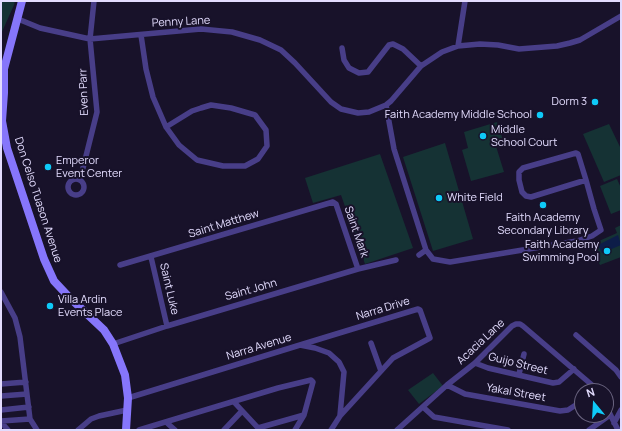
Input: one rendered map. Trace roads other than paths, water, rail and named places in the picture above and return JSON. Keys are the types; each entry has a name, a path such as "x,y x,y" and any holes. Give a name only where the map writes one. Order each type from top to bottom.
{"street":[{"name":"Don Celso Tuason Avenue","path":"22,1 4,69 2,121 7,148 44,259 54,281 104,330 113,344 125,375 128,398 126,430"},
{"name":"Even Parr","path":"80,180 97,112 90,39 94,1"},
{"path":"458,46 465,1"},
{"name":"Penny Lane","path":"18,19 40,28 90,39 201,29 232,32 260,40 281,50 331,102 341,109 358,113 369,112 386,105 421,66 442,52 458,46 480,44 498,45 519,49 557,46 580,40 621,16"},
{"path":"141,35 146,69 153,97 166,127 179,145 197,160 223,166 245,166 258,159 267,146 266,130 255,116 231,108 211,105 192,111 166,127"},
{"path":"342,48 344,60 349,68 359,73 368,72 389,45 393,44 403,49 421,66"},
{"path":"386,105 394,149 426,250 433,259 450,262 577,241 592,236 601,230 586,180 576,153 523,168 519,172 522,192 531,197 586,180"},
{"name":"Saint Matthew","path":"120,265 333,202"},
{"name":"Saint Mark","path":"333,202 336,204 358,269"},
{"path":"419,255 426,250"},
{"name":"Saint Luke","path":"151,257 167,326"},
{"name":"Saint John","path":"113,344 167,326 358,269 396,260"},
{"path":"1,292 15,318 20,337 30,419 37,430"},
{"name":"Narra Drive","path":"300,345 419,309 430,338 393,358 340,416 331,430"},
{"name":"Acacia Lane","path":"397,430 447,385 475,363 512,326 520,324 590,383"},
{"path":"576,335 616,370 621,377"},
{"path":"371,343 381,371"},
{"name":"Narra Avenue","path":"128,398 300,345 315,348 329,354 340,362 344,372 340,416"},
{"path":"519,374 524,354"},
{"name":"Guijo Street","path":"475,363 488,368 556,383 574,369"},
{"path":"139,430 311,380 312,382 304,415 295,430"},
{"path":"1,384 26,382"},
{"name":"Yakal Street","path":"447,385 465,394 560,411 568,410 574,406"},
{"path":"1,396 27,394"},
{"path":"234,402 259,429 304,415"},
{"path":"1,410 28,407"},
{"path":"423,407 434,417 508,430"},
{"path":"78,430 92,419 99,416 127,410"},
{"path":"618,430 614,424 621,410"},
{"path":"224,430 242,411"},
{"path":"1,421 30,419"},
{"path":"1,421 8,430"},
{"path":"166,422 175,430"},
{"path":"589,430 599,423"}],"water":[{"path":"618,235 621,245 602,253 598,245"}],"place":[{"name":"Dorm 3","path":"595,102"},
{"name":"Faith Academy Middle School","path":"540,115"},
{"name":"Middle School Court","path":"483,136"},
{"name":"Emperor Event Center","path":"48,167"},
{"name":"White Field","path":"439,198"},
{"name":"Faith Academy Secondary Library","path":"543,205"},
{"name":"Faith Academy Swimming Pool","path":"607,251"},
{"name":"Villa Ardin Events Place","path":"50,306"}]}
